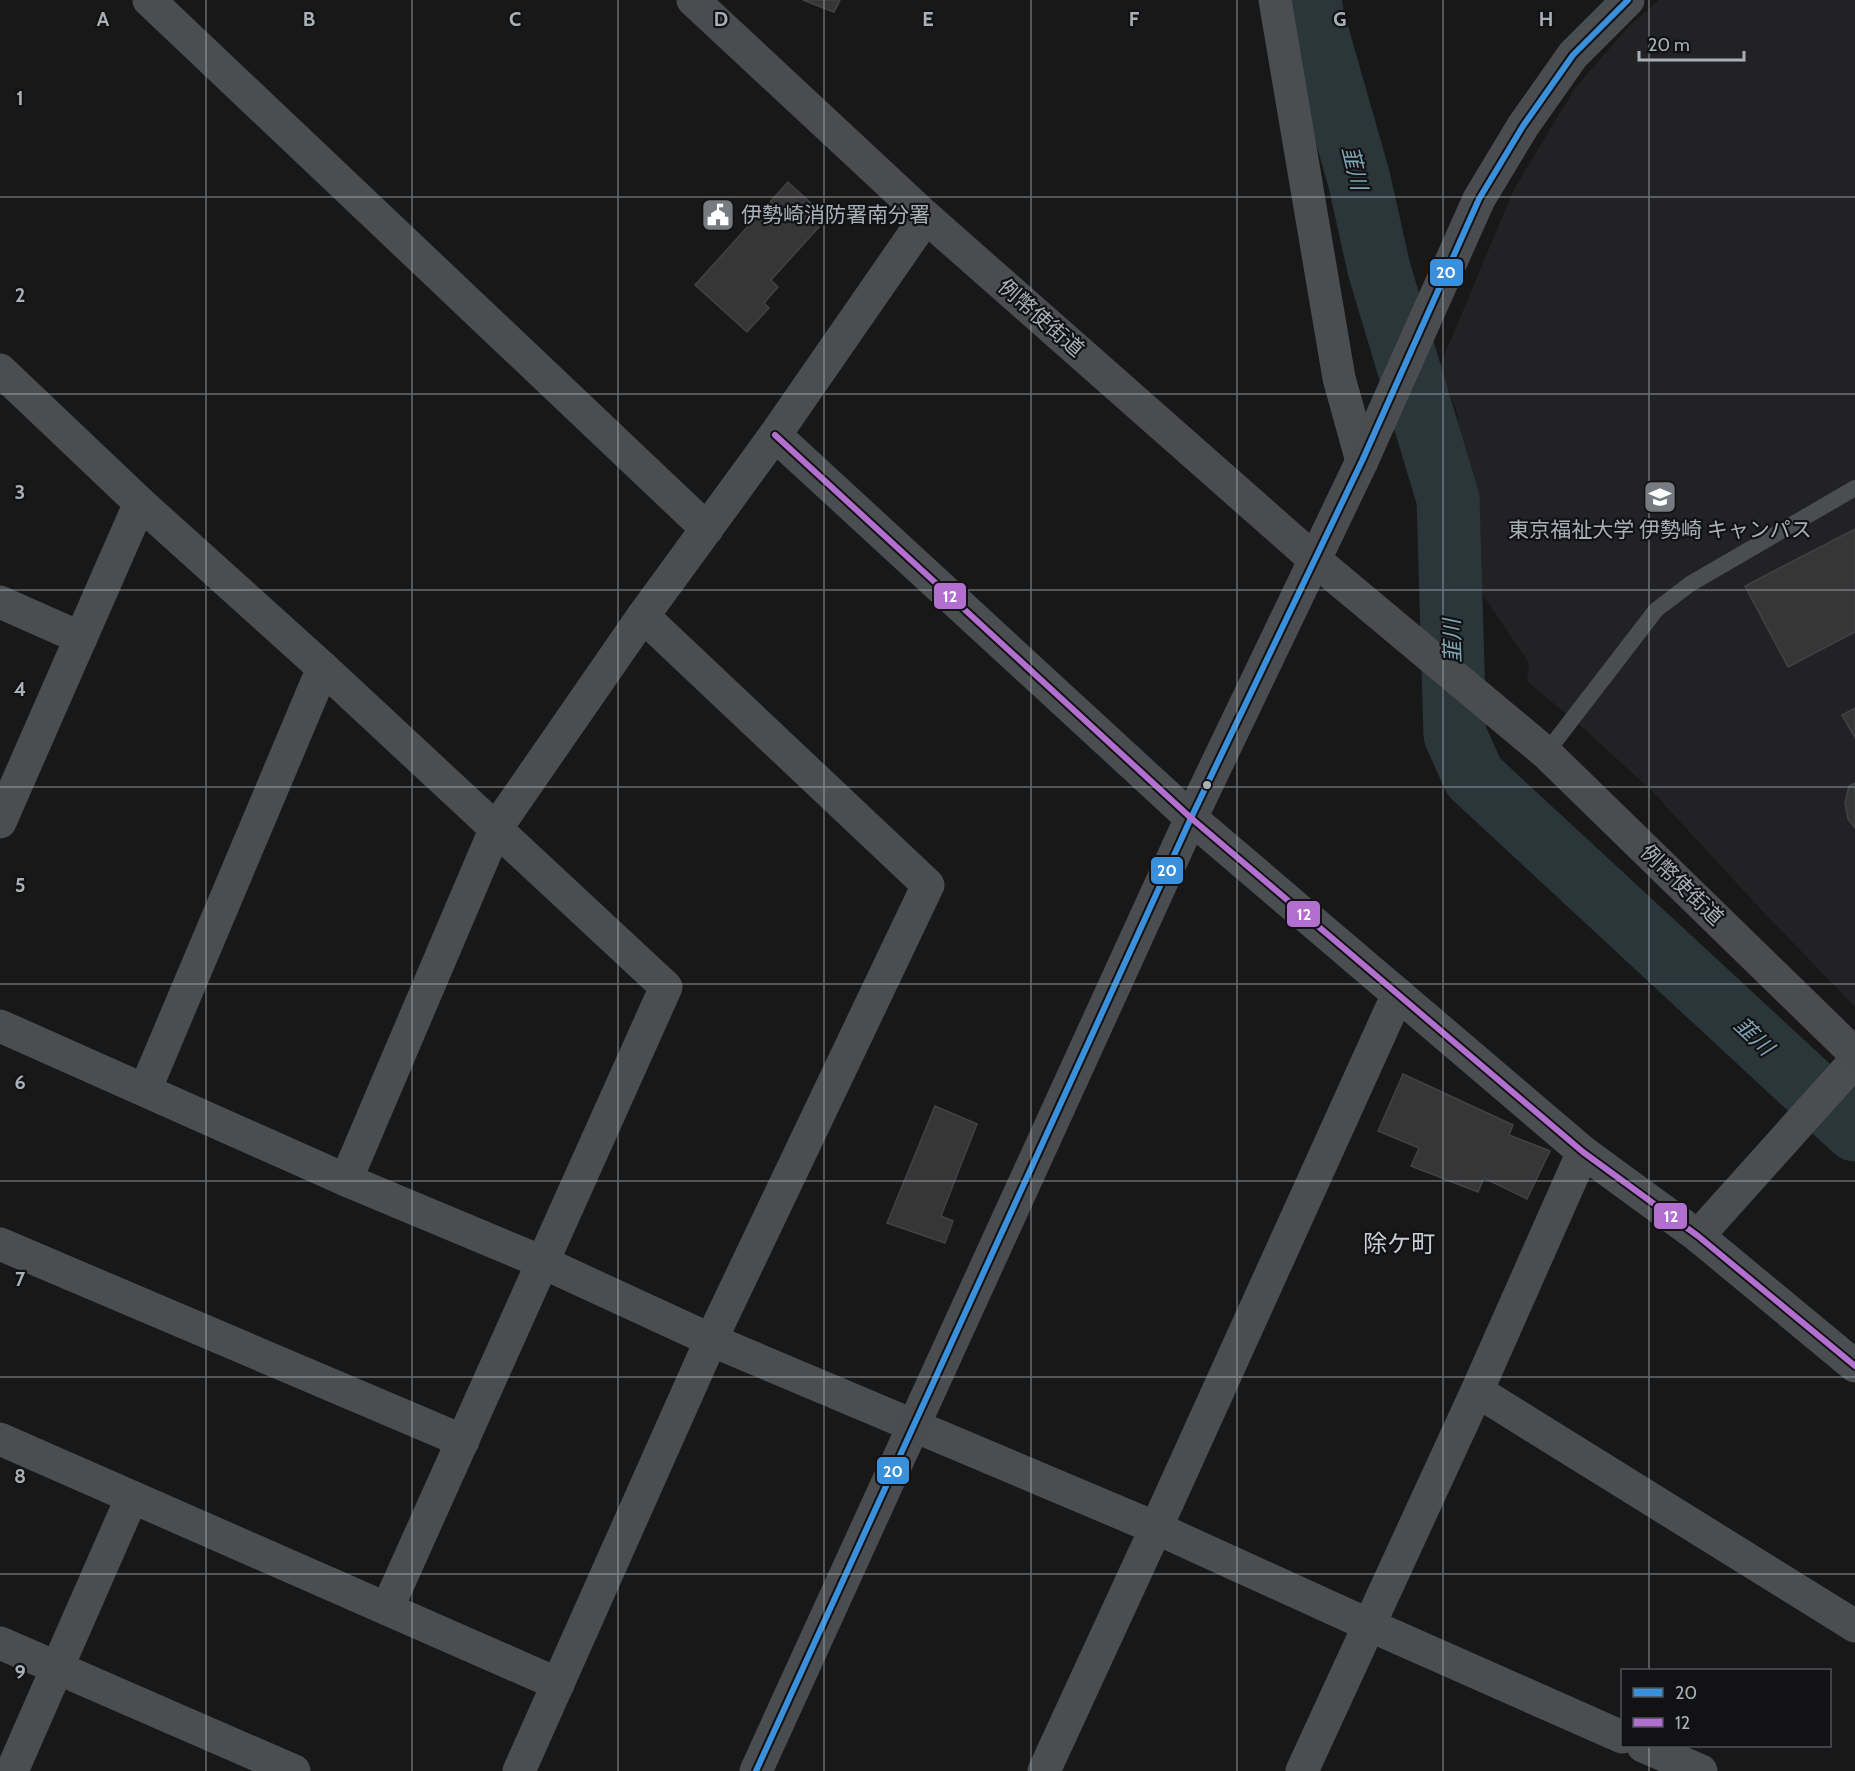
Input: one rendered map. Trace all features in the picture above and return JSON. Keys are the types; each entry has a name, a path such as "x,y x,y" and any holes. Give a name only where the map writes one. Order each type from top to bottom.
{"street":[{"path":"149,0 707,529"},
{"name":"例幣使街道","path":"693,0 926,217 1315,560 1546,753 1855,1054"},
{"path":"1275,0 1339,378 1362,461"},
{"path":"756,1771 1191,818 1362,461 1479,199 1523,126 1573,55 1628,0"},
{"path":"346,1180 495,830 643,616 775,435 926,217"},
{"path":"0,370 140,503 323,668 666,987 387,1610"},
{"path":"775,435 1191,818 1583,1152 1698,1236 1855,1366"},
{"path":"0,821 140,503"},
{"path":"0,602 81,638"},
{"path":"519,1771 711,1340 928,885 643,616"},
{"path":"145,1090 323,668"},
{"path":"1044,1771 1398,994"},
{"path":"0,1026 346,1180 542,1262 711,1340 1156,1528 1621,1736"},
{"path":"1698,1236 1855,1061"},
{"path":"1302,1771 1477,1391 1583,1152"},
{"path":"0,1244 463,1441"},
{"path":"1477,1391 1855,1626"},
{"path":"0,1439 558,1684"},
{"path":"12,1771 132,1497"},
{"path":"0,1643 294,1771"},
{"path":"1645,1747 1701,1771"}],"lane":[{"path":"1546,753 1656,610 1690,584 1855,488"}],"shaded area":[{"name":"東京福祉大学 伊勢崎 キャンパス","path":"1659,0 1855,0 1855,1007 1652,791 1527,681 1529,663 1474,582 1457,412 1439,368 1514,189 1575,88 1630,25"}],"building":[{"path":"803,0 840,0 834,12"},
{"path":"788,182 827,218 771,280 778,287 764,303 769,308 747,332 695,285"},
{"path":"1855,529 1855,632 1788,667 1745,586"},
{"path":"1855,708 1855,738 1842,715"},
{"path":"1855,783 1855,828 1848,819 1845,803 1849,786"},
{"path":"1403,1074 1513,1125 1509,1135 1550,1151 1527,1199 1484,1178 1478,1192 1411,1166 1419,1148 1378,1131"},
{"path":"935,1106 977,1124 941,1216 953,1221 945,1243 887,1223"}],"waterway":[{"name":"韮川","path":"1310,0 1313,18 1359,179 1379,269 1448,499 1455,735 1474,777 1855,1130"}],"transit line":[{"name":"20","path":"756,1771 1191,818 1362,461 1479,199 1523,126 1573,55 1628,0"},
{"name":"12","path":"775,435 1191,818 1583,1152 1698,1236 1855,1366"}],"place":[{"name":"伊勢崎消防署南分署","path":"718,215"},
{"name":"東京福祉大学 伊勢崎 キャンパス","path":"1660,497"}],"district":[{"name":"除ケ町","path":"1399,1244"}]}
